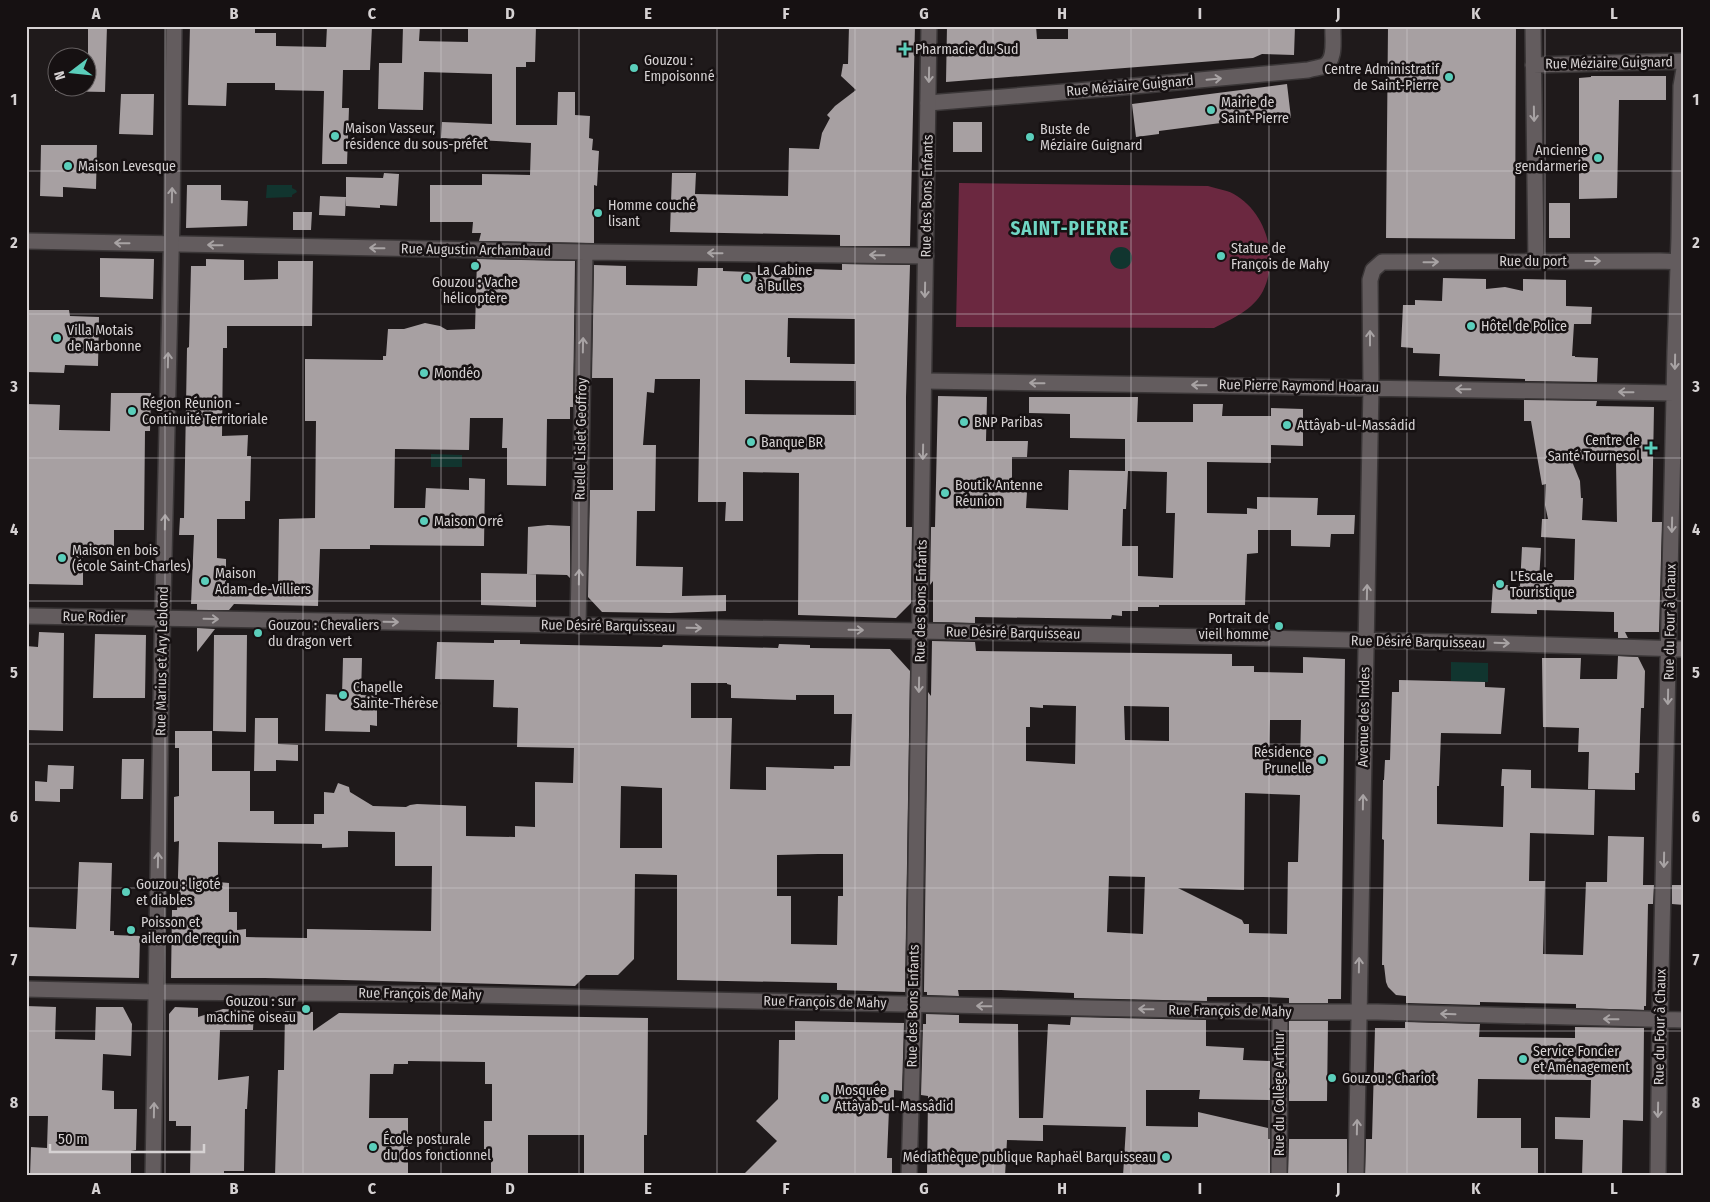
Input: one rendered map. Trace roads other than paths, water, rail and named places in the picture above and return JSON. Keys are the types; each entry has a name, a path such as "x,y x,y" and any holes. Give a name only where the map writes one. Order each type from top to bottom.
{"street":[{"name":"Rue Marius et Ary Leblond","path":"153,1176 174,26"},
{"name":"Rue des Bons Enfants","path":"909,1176 914,1004 929,26"},
{"name":"Rue Méziaire Guignard","path":"928,103 1308,70 1325,66 1330,61 1332,54 1332,26"},
{"path":"1533,26 1536,260"},
{"name":"Rue Méziaire Guignard","path":"1533,65 1684,61"},
{"name":"Rue du Four à Chaux","path":"1658,1176 1660,1020 1676,649 1674,393 1681,262 1682,86 1684,69"},
{"name":"Rue Augustin Archambaud","path":"26,241 585,252 926,256"},
{"name":"Ruelle Lislet Geoffroy","path":"578,626 585,252"},
{"name":"Rue du port","path":"1382,262 1536,260 1660,260 1681,262"},
{"name":"Avenue des Indes","path":"1356,1176 1370,387 1370,280 1373,270 1382,262"},
{"name":"Rue Pierre Raymond Hoarau","path":"924,381 1674,393"},
{"name":"Rue Rodier","path":"26,616 163,618"},
{"name":"Rue Désiré Barquisseau","path":"163,618 920,631 1676,649"},
{"name":"Rue François de Mahy","path":"26,989 424,994 1684,1020"},
{"name":"Rue du Collège Arthur","path":"1279,1176 1280,1012"}],"place":[{"name":"Pharmacie du Sud","path":"905,49"},
{"name":"Gouzou : Empoisonné","path":"634,68"},
{"name":"Centre Administratif de Saint-Pierre","path":"1449,77"},
{"name":"Mairie de Saint-Pierre","path":"1211,110"},
{"name":"Maison Vasseur, résidence du sous-préfet","path":"335,136"},
{"name":"Buste de Méziaire Guignard","path":"1030,137"},
{"name":"Ancienne gendarmerie","path":"1598,158"},
{"name":"Maison Levesque","path":"68,166"},
{"name":"Homme couché lisant","path":"598,213"},
{"name":"Statue de François de Mahy","path":"1221,256"},
{"name":"Gouzou : Vache hélicoptère","path":"475,266"},
{"name":"La Cabine à Bulles","path":"747,278"},
{"name":"Hôtel de Police","path":"1471,326"},
{"name":"Villa Motais de Narbonne","path":"57,338"},
{"name":"Mondéo","path":"424,373"},
{"name":"Région Réunion - Continuité Territoriale","path":"132,411"},
{"name":"BNP Paribas","path":"964,422"},
{"name":"Attâyab-ul-Massâdid","path":"1287,425"},
{"name":"Banque BR","path":"751,442"},
{"name":"Centre de Santé Tournesol","path":"1651,448"},
{"name":"Boutik Antenne Réunion","path":"945,493"},
{"name":"Maison Orré","path":"424,521"},
{"name":"Maison en bois (école Saint-Charles)","path":"62,558"},
{"name":"Maison Adam-de-Villiers","path":"205,581"},
{"name":"L'Escale Touristique","path":"1500,584"},
{"name":"Portrait de vieil homme","path":"1279,626"},
{"name":"Gouzou : Chevaliers du dragon vert","path":"258,633"},
{"name":"Chapelle Sainte-Thérèse","path":"343,695"},
{"name":"Résidence Prunelle","path":"1322,760"},
{"name":"Gouzou : ligoté et diables","path":"126,892"},
{"name":"Poisson et aileron de requin","path":"131,930"},
{"name":"Gouzou : sur machine oiseau","path":"306,1009"},
{"name":"Service Foncier et Aménagement","path":"1523,1059"},
{"name":"Gouzou : Chariot","path":"1332,1078"},
{"name":"Mosquée Attâyab-ul-Massâdid","path":"825,1098"},
{"name":"École posturale du dos fonctionnel","path":"373,1147"},
{"name":"Médiathèque publique Raphaël Barquisseau","path":"1166,1157"}],"district":[{"name":"SAINT-PIERRE","path":"1070,228"}]}
